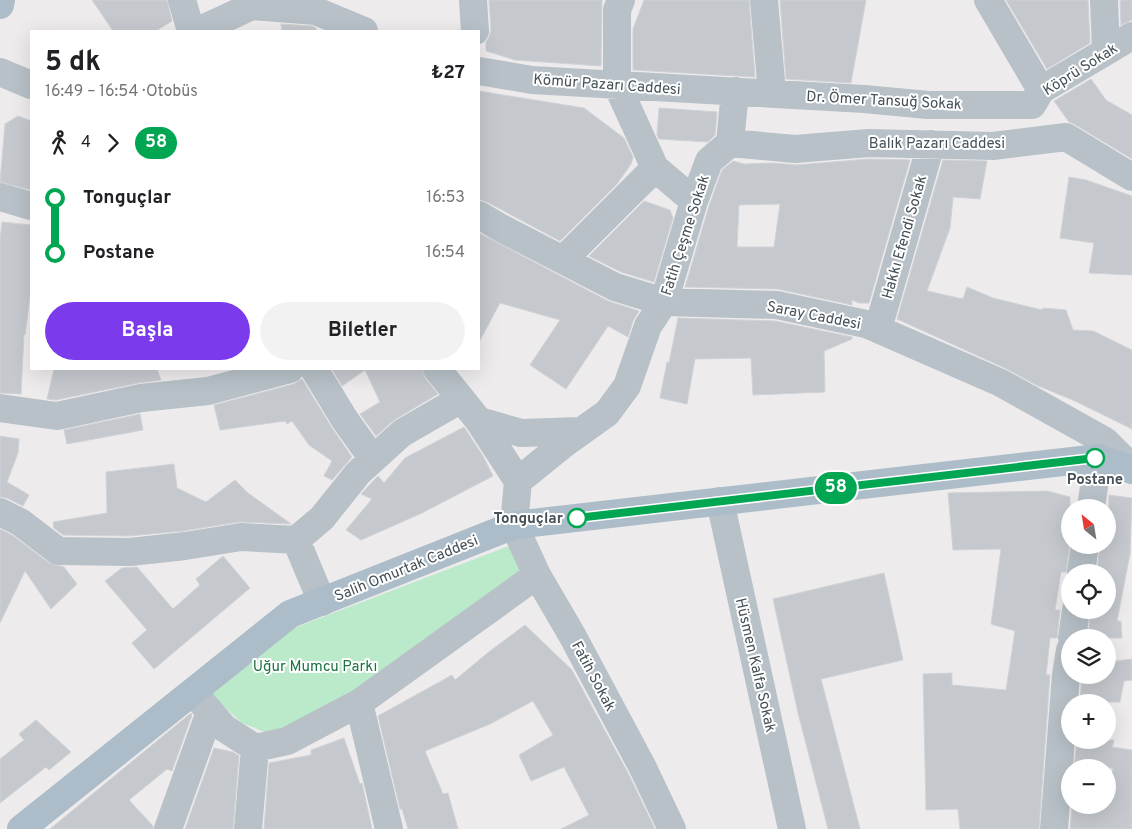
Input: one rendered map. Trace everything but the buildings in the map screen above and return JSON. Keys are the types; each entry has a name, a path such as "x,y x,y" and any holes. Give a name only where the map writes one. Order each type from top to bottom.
{"main road":[{"path":"0,5 1,0"},
{"name":"Salih Omurtak Caddesi","path":"20,829 290,614 514,525 1098,458 1132,469"}],"street":[{"path":"182,0 190,30"},
{"path":"473,0 475,30"},
{"path":"621,0 618,10 617,85 655,168 694,201"},
{"path":"764,0 772,93"},
{"path":"988,0 1037,98 1066,137 1132,177"},
{"path":"1104,0 1106,51"},
{"path":"200,30 252,6 319,6 362,30"},
{"name":"Köprü Sokak","path":"1037,98 1106,51 1132,36"},
{"name":"Kömür Pazarı Caddesi","path":"480,71 532,80 735,91"},
{"path":"0,72 30,85"},
{"path":"730,142 735,91"},
{"name":"Dr. Ömer Tansuğ Sokak","path":"735,91 928,105 1037,98"},
{"name":"Balık Pazarı Caddesi","path":"730,142 796,149 869,143 994,146 1066,137"},
{"name":"Fatih Çeşme Sokak","path":"518,481 607,413 627,386 648,326 664,302 694,201 709,161 730,142"},
{"name":"Hakkı Efendi Sokak","path":"878,330 931,144"},
{"path":"563,260 655,168"},
{"path":"0,197 30,206"},
{"name":"Saray Caddesi","path":"480,215 501,228 615,287 664,302 778,305 866,324 1010,387 1105,440 1132,469"},
{"path":"0,408 57,416 141,398 208,391 286,370"},
{"path":"315,370 345,420 373,459"},
{"path":"438,370 479,421 518,481 514,525"},
{"path":"0,512 20,522 58,551 130,552 242,537 296,540 322,518 358,473 402,433 462,399"},
{"path":"479,421 520,433 581,431"},
{"path":"1092,499 1098,458"},
{"name":"Hüsmen Kalfa Sokak","path":"720,501 792,829"},
{"name":"Fatih Sokak","path":"514,525 537,575 642,766 672,829"},
{"path":"296,540 322,602"},
{"path":"193,692 224,728 255,748 288,740 359,702 537,575"},
{"path":"1054,829 1065,684"},
{"path":"359,702 389,829"},
{"path":"168,829 210,712"},
{"path":"248,829 255,748"}],"green space":[{"name":"Uğur Mumcu Parkı","path":"514,544 537,575 287,741 242,723 209,693 294,628"}],"bus line":[{"name":"58","path":"577,518 1095,458"}],"place":[{"name":"Postane","path":"1095,458"},
{"name":"Tonguçlar","path":"577,518"}]}
